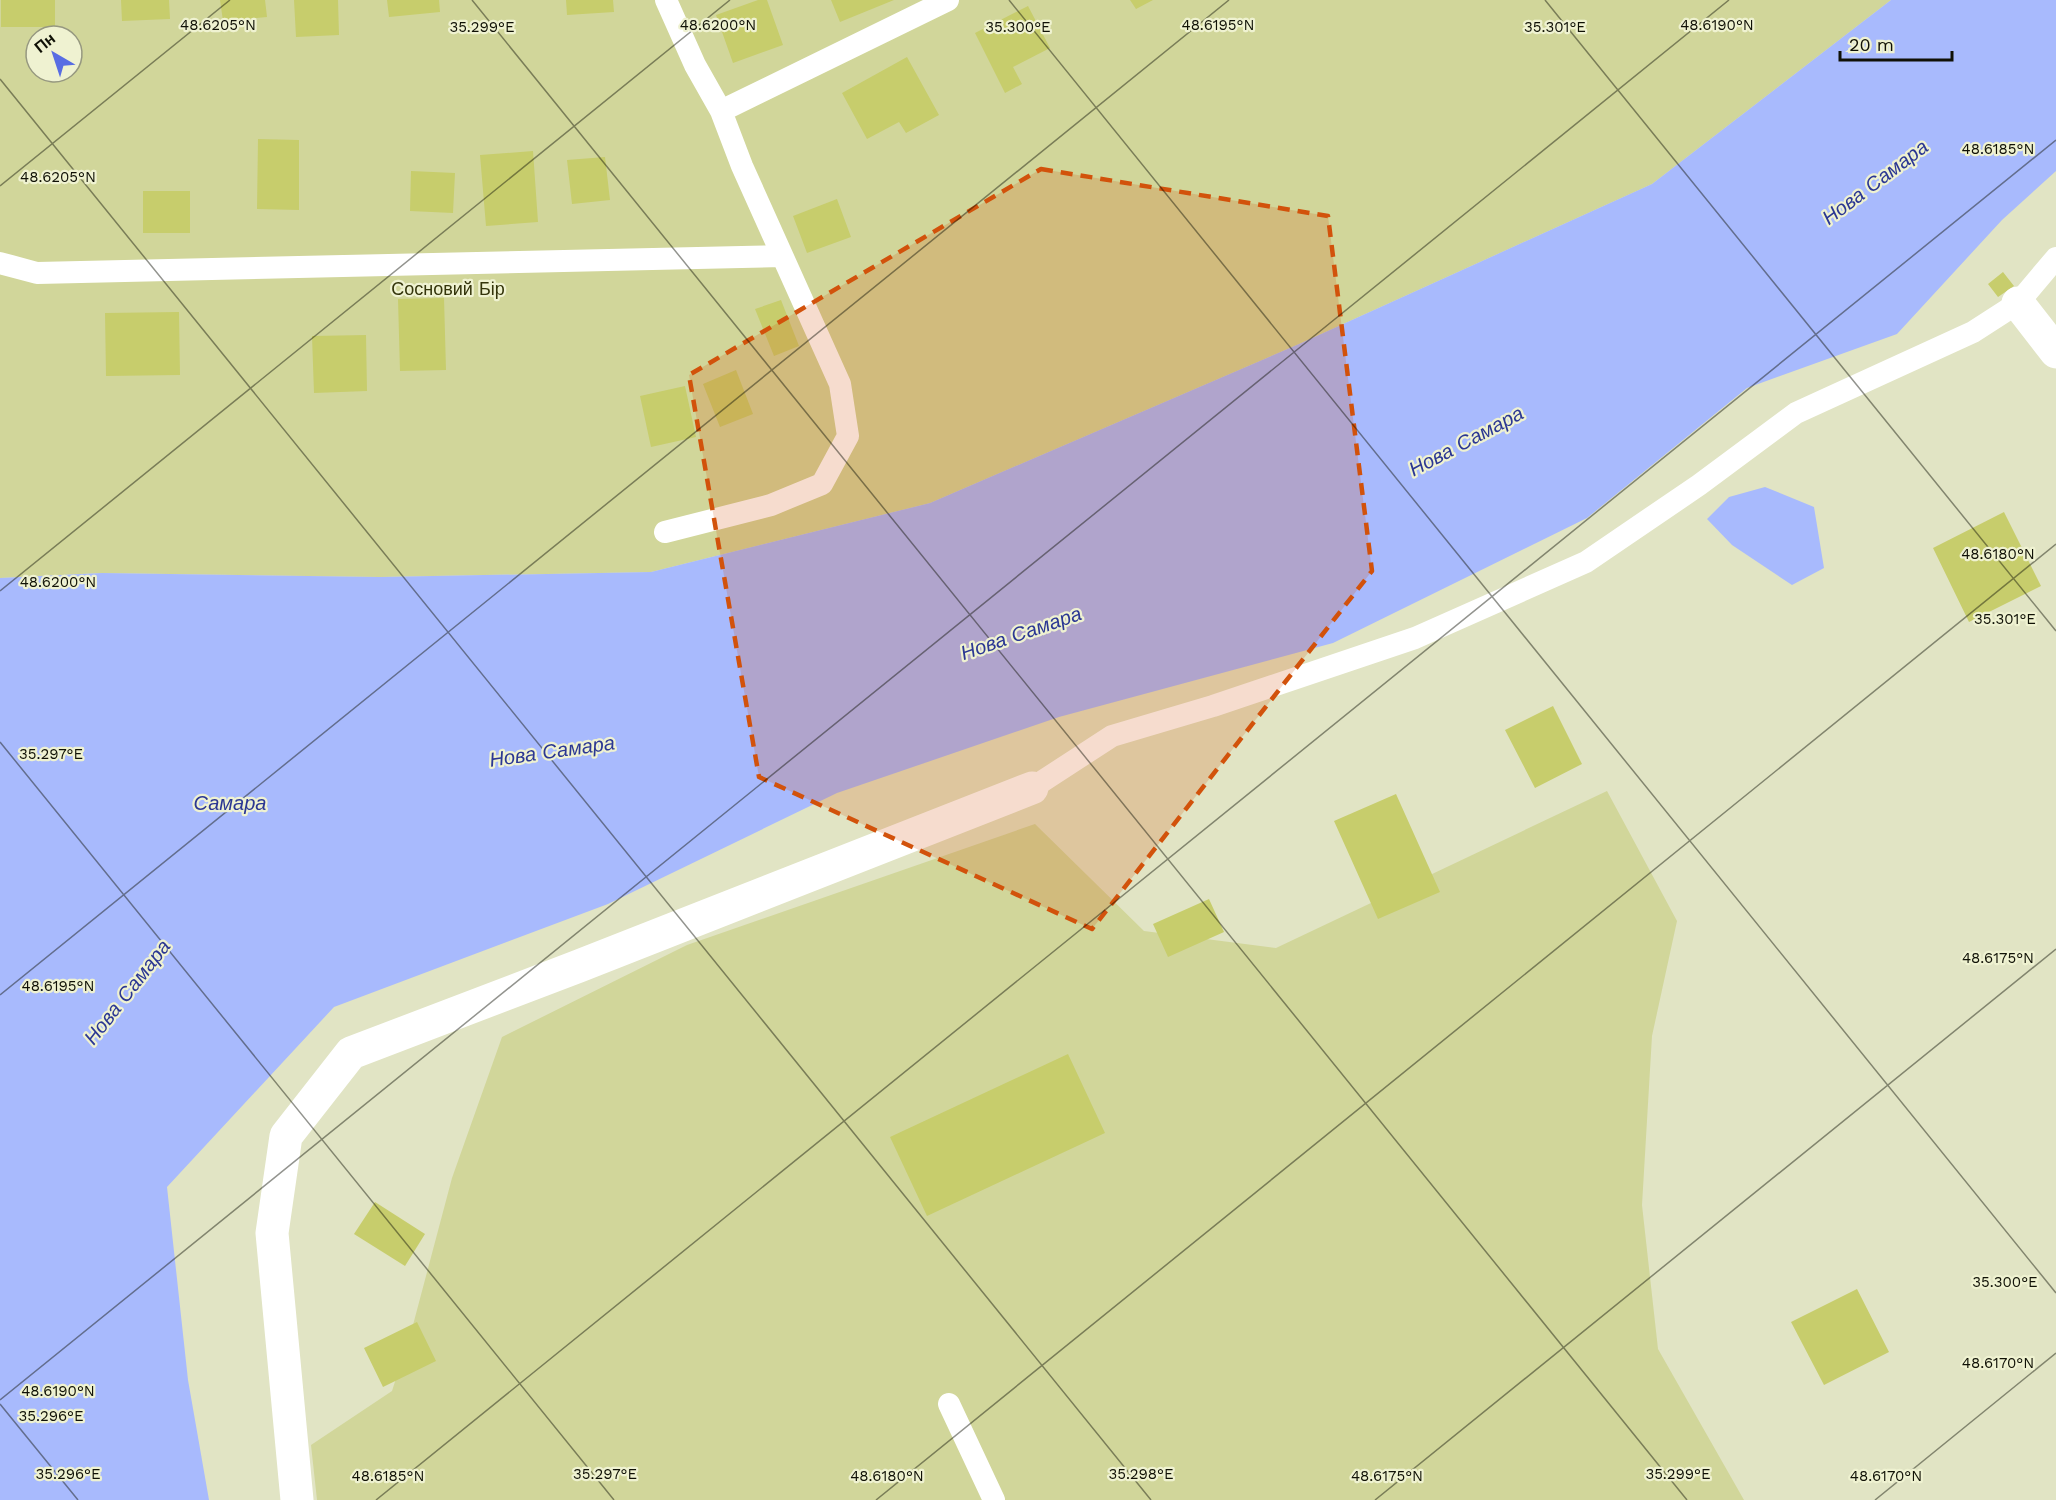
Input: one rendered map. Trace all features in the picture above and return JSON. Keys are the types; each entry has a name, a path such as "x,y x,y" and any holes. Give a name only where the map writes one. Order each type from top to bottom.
{"street":[{"path":"2018,303 2056,352"},
{"path":"297,1500 272,1233 286,1136 351,1053 1032,788"}],"lane":[{"path":"665,532 771,505 822,484 848,436 840,384 742,166 721,111 695,65 666,0"},
{"path":"721,111 917,7 948,0"},
{"path":"0,263 37,273 782,256"},
{"path":"1032,788 1112,736 1213,706 1415,638 1586,562 1699,485 1796,413 1973,332 2018,303 2056,258"},
{"path":"949,1404 994,1500"}],"highlighted area":[{"path":"1041,169 1328,216 1372,571 1092,929 759,777 689,375"}],"green space":[{"name":"Сосновий Бір","path":"0,0 1891,0 1652,184 1299,344 930,503 651,572 380,577 102,573 0,578"},
{"path":"1607,791 1677,921 1652,1036 1642,1205 1658,1349 1744,1500 317,1500 311,1445 392,1391 413,1325 452,1178 502,1037 687,945 1035,824 1144,931 1276,948"}],"water":[{"name":"Самара","path":"1891,0 2056,0 2056,171 2002,220 1897,334 1747,388 1587,518 1333,643 1059,717 837,793 608,904 334,1007 167,1187 188,1380 209,1500 0,1500 0,578 102,573 380,577 651,572 930,503 1299,344 1652,184"},
{"path":"1765,487 1814,507 1824,568 1792,585 1732,545 1707,519 1729,497"}],"building":[{"path":"1,0 55,0 55,24 1,27"},
{"path":"121,0 169,0 170,19 122,21"},
{"path":"220,0 265,0 267,17 223,21"},
{"path":"294,0 338,0 339,35 296,37"},
{"path":"387,0 439,0 440,12 389,17"},
{"path":"566,0 613,0 614,12 567,15"},
{"path":"758,0 767,0 783,45 733,63 716,15"},
{"path":"831,0 894,0 840,22"},
{"path":"1130,0 1153,0 1136,9"},
{"path":"1028,6 1050,48 1013,67 1022,84 1005,93 975,33"},
{"path":"907,57 939,115 906,133 899,122 867,139 842,93"},
{"path":"258,139 299,140 299,210 257,209"},
{"path":"533,151 538,222 486,226 480,155"},
{"path":"605,157 610,200 572,204 567,160"},
{"path":"411,171 455,173 453,213 410,211"},
{"path":"143,191 190,191 190,233 143,233"},
{"path":"837,199 851,237 807,253 793,216"},
{"path":"2003,272 2014,286 1998,297 1988,284"},
{"path":"444,298 446,370 400,371 398,299"},
{"path":"781,300 799,346 774,356 755,309"},
{"path":"179,312 180,375 106,376 105,313"},
{"path":"366,335 367,391 314,393 312,336"},
{"path":"736,370 753,414 720,427 703,384"},
{"path":"685,386 696,437 651,447 640,396"},
{"path":"2004,512 2041,586 1969,622 1933,548"},
{"path":"1553,706 1582,764 1535,788 1505,730"},
{"path":"1396,794 1440,892 1378,919 1334,821"},
{"path":"1209,899 1224,932 1168,957 1153,924"},
{"path":"1068,1054 1105,1133 927,1216 890,1137"},
{"path":"375,1202 425,1234 405,1266 354,1234"},
{"path":"1857,1289 1889,1352 1824,1385 1791,1322"},
{"path":"417,1322 436,1361 383,1387 364,1348"}],"water label":[{"name":"Нова Самара","path":"1875,182"},
{"name":"Нова Самара","path":"1466,441"},
{"name":"Нова Самара","path":"1021,633"},
{"name":"Нова Самара","path":"552,751"},
{"name":"Нова Самара","path":"127,992"}]}
